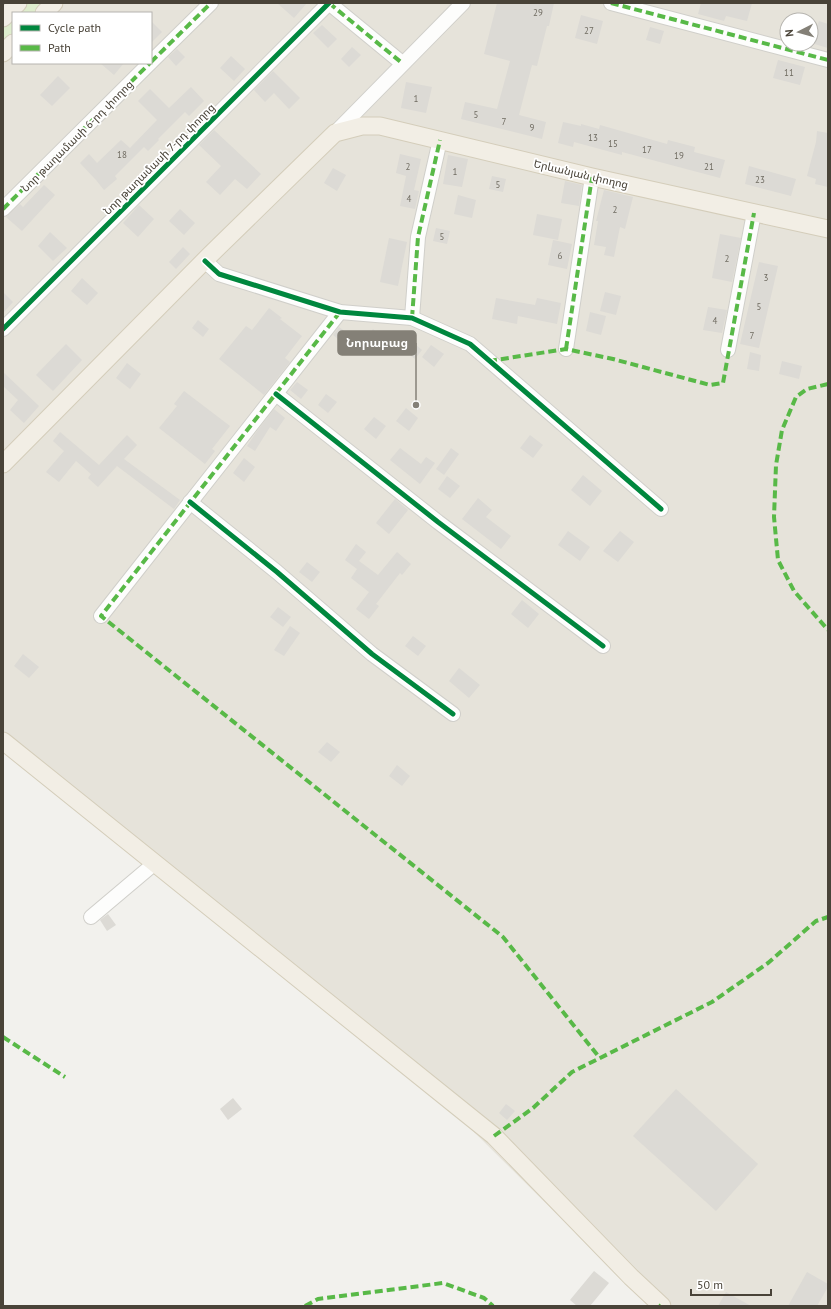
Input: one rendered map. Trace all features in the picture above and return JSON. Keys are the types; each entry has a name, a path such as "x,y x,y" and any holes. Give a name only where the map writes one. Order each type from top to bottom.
{"main road":[{"path":"3,18 18,3"},
{"path":"45,12 54,3"},
{"path":"3,53 12,44"},
{"name":"Երևանյան փողոց","path":"335,133 362,126 380,126 592,177 828,229"},
{"path":"3,464 335,133"},
{"path":"3,741 494,1136 631,1278 662,1306"}],"street":[{"name":"Նոր թաղամասի 6-րդ փողոց","path":"152,62 211,3"},
{"path":"329,3 402,64"},
{"name":"Նոր թաղամասի 7-րդ փողոց","path":"3,329 329,3"},
{"path":"335,133 463,3"},
{"path":"611,3 828,60"},
{"name":"Նոր թաղամասի 6-րդ փողոց","path":"3,209 150,64"},
{"path":"412,318 418,237 440,140"},
{"path":"566,349 592,177"},
{"path":"728,350 754,213"},
{"path":"205,261 219,274 340,312 412,318 470,344 661,509"},
{"path":"101,616 340,312"},
{"path":"276,394 438,522 604,646"},
{"path":"190,502 277,572 372,654 453,714"},
{"path":"91,917 155,863"}],"shaded area":[{"path":"61,3 828,3 828,1306 657,1306 609,1266 472,1130 366,1038 3,747 3,59 12,50 12,64 152,64 152,12 51,12"}],"green space":[{"path":"27,3 46,3 36,12 18,12"},
{"path":"12,18 12,36 3,44 3,26"}],"building":[{"path":"277,3 307,3 294,18"},
{"path":"497,3 554,3 537,66 532,65 519,115 546,122 542,139 461,119 465,102 497,109 510,61 484,54"},
{"path":"701,3 752,3 747,21 726,16 724,21 698,14"},
{"path":"581,15 603,21 597,44 575,38"},
{"path":"819,21 828,24 828,48 819,45"},
{"path":"152,22 162,32 152,42"},
{"path":"322,25 337,39 328,48 313,33"},
{"path":"650,27 664,31 660,44 646,40"},
{"path":"352,47 361,55 349,67 341,59"},
{"path":"177,49 185,57 176,66 168,57"},
{"path":"231,56 245,69 234,81 220,68"},
{"path":"778,60 805,67 800,85 773,78"},
{"path":"101,64 123,64 114,75"},
{"path":"273,71 300,98 289,109 274,93 265,102 254,90"},
{"path":"58,76 70,88 52,106 40,95"},
{"path":"406,82 432,87 426,113 401,108"},
{"path":"191,87 204,101 189,116 185,112 148,151 144,147 115,176 117,179 104,190 80,163 89,154 97,163 121,140 130,148 157,120 138,101 150,89 169,108"},
{"path":"563,122 581,126 581,124 599,129 600,125 667,144 668,140 695,147 694,152 725,160 720,178 622,152 622,155 574,142 573,147 558,143"},
{"path":"214,130 261,174 247,189 235,179 220,195 206,182 221,166 199,145"},
{"path":"817,131 828,133 828,187 815,184 816,179 807,176 816,142"},
{"path":"400,154 421,159 414,190 419,191 415,209 400,206 406,176 396,173"},
{"path":"448,155 468,159 462,187 443,184"},
{"path":"749,166 796,179 791,196 745,184"},
{"path":"333,168 346,175 337,191 324,183"},
{"path":"492,176 506,179 503,192 489,189"},
{"path":"565,181 582,185 579,206 561,203"},
{"path":"44,185 55,195 22,231 6,217 20,204 23,207"},
{"path":"604,190 633,197 625,229 620,227 614,257 604,255 606,247 594,245 598,221 596,221"},
{"path":"458,195 476,200 472,218 454,214"},
{"path":"139,205 154,219 138,237 123,223"},
{"path":"180,209 195,223 184,235 169,221"},
{"path":"537,214 562,219 558,240 533,235"},
{"path":"436,228 450,231 447,244 433,241"},
{"path":"50,232 67,248 53,261 38,246"},
{"path":"720,234 741,238 732,282 712,278"},
{"path":"389,238 407,242 398,286 380,282"},
{"path":"553,240 572,244 567,269 548,265"},
{"path":"183,247 190,254 176,269 169,262"},
{"path":"759,262 778,266 759,348 740,344"},
{"path":"82,278 98,293 87,305 71,291"},
{"path":"3,292 13,302 3,313"},
{"path":"605,292 621,296 616,315 600,311"},
{"path":"496,298 535,305 537,298 561,303 557,324 518,316 517,324 492,319"},
{"path":"708,307 727,310 722,333 703,330"},
{"path":"269,308 282,318 280,319 302,336 285,358 290,362 264,395 219,359 246,326 252,330"},
{"path":"590,312 606,316 601,335 586,331"},
{"path":"198,320 209,329 203,337 192,328"},
{"path":"339,327 350,335 343,343 333,335"},
{"path":"373,329 387,341 380,350 365,339"},
{"path":"408,338 422,350 415,359 400,348"},
{"path":"66,344 82,360 53,391 36,375"},
{"path":"431,345 444,354 434,367 422,357"},
{"path":"750,352 761,355 759,371 747,369"},
{"path":"782,361 802,366 799,379 779,374"},
{"path":"127,363 141,374 130,389 116,378"},
{"path":"3,372 39,406 24,423 10,410 18,400 3,386"},
{"path":"297,382 308,390 301,399 290,390"},
{"path":"184,391 230,426 212,449 215,451 205,464 159,428 177,406 174,404"},
{"path":"326,394 337,402 328,413 318,405"},
{"path":"406,408 418,418 409,431 396,421"},
{"path":"274,409 285,418 276,431 270,427 255,451 247,446"},
{"path":"374,417 386,426 376,439 364,429"},
{"path":"60,432 99,465 127,435 137,445 124,459 180,500 174,509 117,466 98,487 88,478 91,474 76,461 59,482 46,472 64,451 53,441"},
{"path":"530,435 543,445 533,458 520,448"},
{"path":"400,448 421,464 426,457 435,463 420,484 390,460"},
{"path":"451,448 459,454 444,475 436,469"},
{"path":"244,458 255,467 244,482 233,473"},
{"path":"583,475 602,491 590,506 571,490"},
{"path":"447,476 460,486 450,498 438,489"},
{"path":"478,498 492,510 486,517 511,536 501,549 462,519"},
{"path":"395,499 408,510 389,534 376,523"},
{"path":"568,531 590,547 580,561 558,545"},
{"path":"620,531 634,542 618,562 603,551"},
{"path":"356,544 366,552 359,561 378,575 397,552 411,564 402,575 400,573 376,604 379,606 369,619 356,609 369,592 351,578 357,569 345,560"},
{"path":"307,562 320,572 312,582 299,572"},
{"path":"522,600 539,614 528,628 511,614"},
{"path":"278,607 291,617 283,627 270,617"},
{"path":"290,626 300,633 284,656 274,650"},
{"path":"413,636 426,646 418,656 405,646"},
{"path":"23,654 39,667 29,678 14,666"},
{"path":"459,668 480,685 469,698 449,681"},
{"path":"327,742 340,752 331,762 318,752"},
{"path":"397,765 410,776 402,786 389,776"},
{"path":"108,914 116,925 107,931 100,920"},
{"path":"676,1089 758,1164 716,1211 633,1136"},
{"path":"233,1098 242,1109 228,1120 220,1109"},
{"path":"506,1104 515,1111 507,1120 499,1113"},
{"path":"594,1271 609,1283 590,1306 577,1306 570,1300"},
{"path":"807,1272 828,1284 828,1287 817,1306 788,1306"},
{"path":"726,1292 751,1306 718,1306"}],"marked path":[{"path":"152,61 211,3"},
{"path":"329,3 402,63"},
{"path":"611,3 828,60"},
{"path":"3,209 149,64"},
{"path":"412,318 418,237 440,140"},
{"path":"566,349 592,177"},
{"path":"489,361 566,349 613,359 710,385 723,383 754,213"},
{"path":"340,312 101,616 503,937 599,1057"},
{"path":"828,384 807,389 796,397 782,430 776,465 774,517 778,560 794,591 828,630"},
{"path":"494,1136 533,1108 572,1072 712,1002 768,963 816,921 828,917"},
{"path":"3,1037 65,1077"},
{"path":"305,1306 318,1299 443,1283 484,1298 493,1306"}],"cycle path":[{"path":"3,329 329,3"},
{"path":"205,261 219,274 340,312 412,318 470,344 661,509"},
{"path":"276,394 438,522 603,646"},
{"path":"190,502 277,572 372,654 453,714"}],"place":[{"name":"Նորաբաց","path":"416,405"}]}
